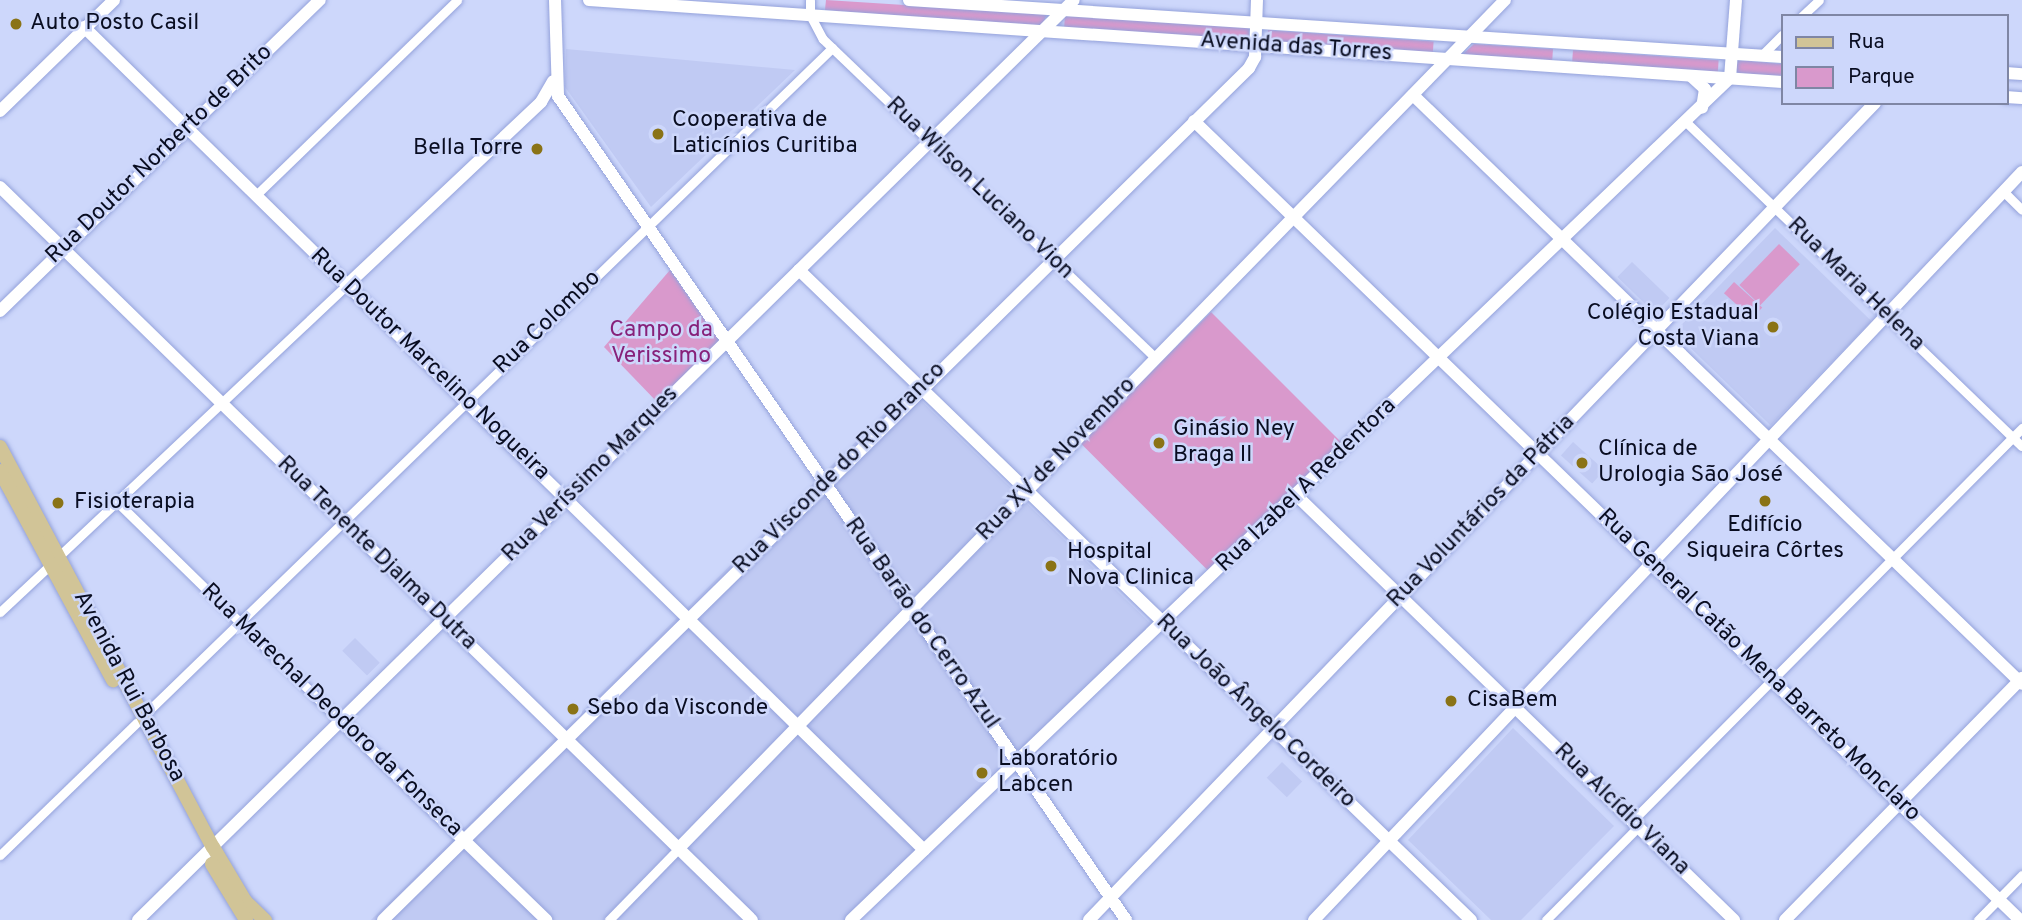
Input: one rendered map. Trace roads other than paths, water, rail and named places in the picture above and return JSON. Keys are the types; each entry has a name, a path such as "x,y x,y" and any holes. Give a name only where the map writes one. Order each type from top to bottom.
{"main road":[{"name":"Avenida Rui Barbosa","path":"0,447 54,561"},
{"name":"Avenida Rui Barbosa","path":"0,471 54,561 246,920"},
{"name":"Avenida Rui Barbosa","path":"209,850 246,901 265,920"}],"street":[{"path":"0,111 114,0"},
{"name":"Rua Doutor Norberto de Brito","path":"0,311 320,0"},
{"path":"256,195 457,0"},
{"name":"Rua Barão do Cerro Azul","path":"555,0 554,77 566,108 725,343 1126,920"},
{"name":"Avenida das Torres","path":"589,0 1780,82"},
{"path":"810,0 810,15"},
{"name":"Avenida das Torres","path":"909,0 1780,57"},
{"name":"Rua Veríssimo Marques","path":"138,920 1074,0"},
{"name":"Rua Visconde do Rio Branco","path":"383,920 1249,68 1256,46 1257,0"},
{"name":"Rua XV de Novembro","path":"610,920 1505,0"},
{"path":"1730,79 1736,0"},
{"path":"1804,14 1817,1"},
{"name":"Rua Wilson Luciano Vion","path":"810,15 817,33 832,48 1156,358"},
{"name":"Rua Doutor Marcelino Nogueira","path":"84,27 924,850"},
{"path":"1761,56 1780,37"},
{"path":"1565,67 1559,55 1566,44"},
{"name":"Rua Colombo","path":"0,855 832,48"},
{"path":"1691,76 1705,89 1700,111"},
{"path":"0,612 537,105 554,77"},
{"name":"Rua Izabel A Redentora","path":"851,920 1688,123 1730,79"},
{"path":"1413,95 2021,681 1785,920"},
{"path":"537,105 566,108"},
{"name":"Rua Voluntários da Pátria","path":"1089,920 1873,105"},
{"name":"Rua General Catão Mena Barreto Monclaro","path":"1194,121 2020,920"},
{"name":"Rua Maria Helena","path":"1688,123 2022,446"},
{"path":"1314,920 2022,172"},
{"name":"Rua Tenente Djalma Dutra","path":"0,187 752,920"},
{"path":"2004,192 2022,209"},
{"name":"Rua João Ângelo Cordeiro","path":"799,270 1471,920"},
{"path":"1546,920 1771,679 1893,560 2022,428"},
{"name":"Rua Alcídio Viana","path":"1297,496 1734,920"},
{"name":"Rua Marechal Deodoro da Fonseca","path":"117,502 545,920"},
{"path":"1978,920 2022,874"}],"place":[{"name":"Auto Posto Casil","path":"16,24"},
{"name":"Cooperativa de Laticínios Curitiba","path":"658,134"},
{"name":"Bella Torre","path":"537,149"},
{"name":"Colégio Estadual Costa Viana","path":"1773,327"},
{"name":"Ginásio Ney Braga II","path":"1159,443"},
{"name":"Clínica de Urologia São José","path":"1582,463"},
{"name":"Edifício Siqueira Côrtes","path":"1765,501"},
{"name":"Fisioterapia","path":"58,503"},
{"name":"Hospital Nova Clinica","path":"1051,566"},
{"name":"CisaBem","path":"1451,701"},
{"name":"Sebo da Visconde","path":"573,709"},
{"name":"Laboratório Labcen","path":"982,773"}],"park label":[{"name":"Campo da Verissimo","path":"661,344"}]}
